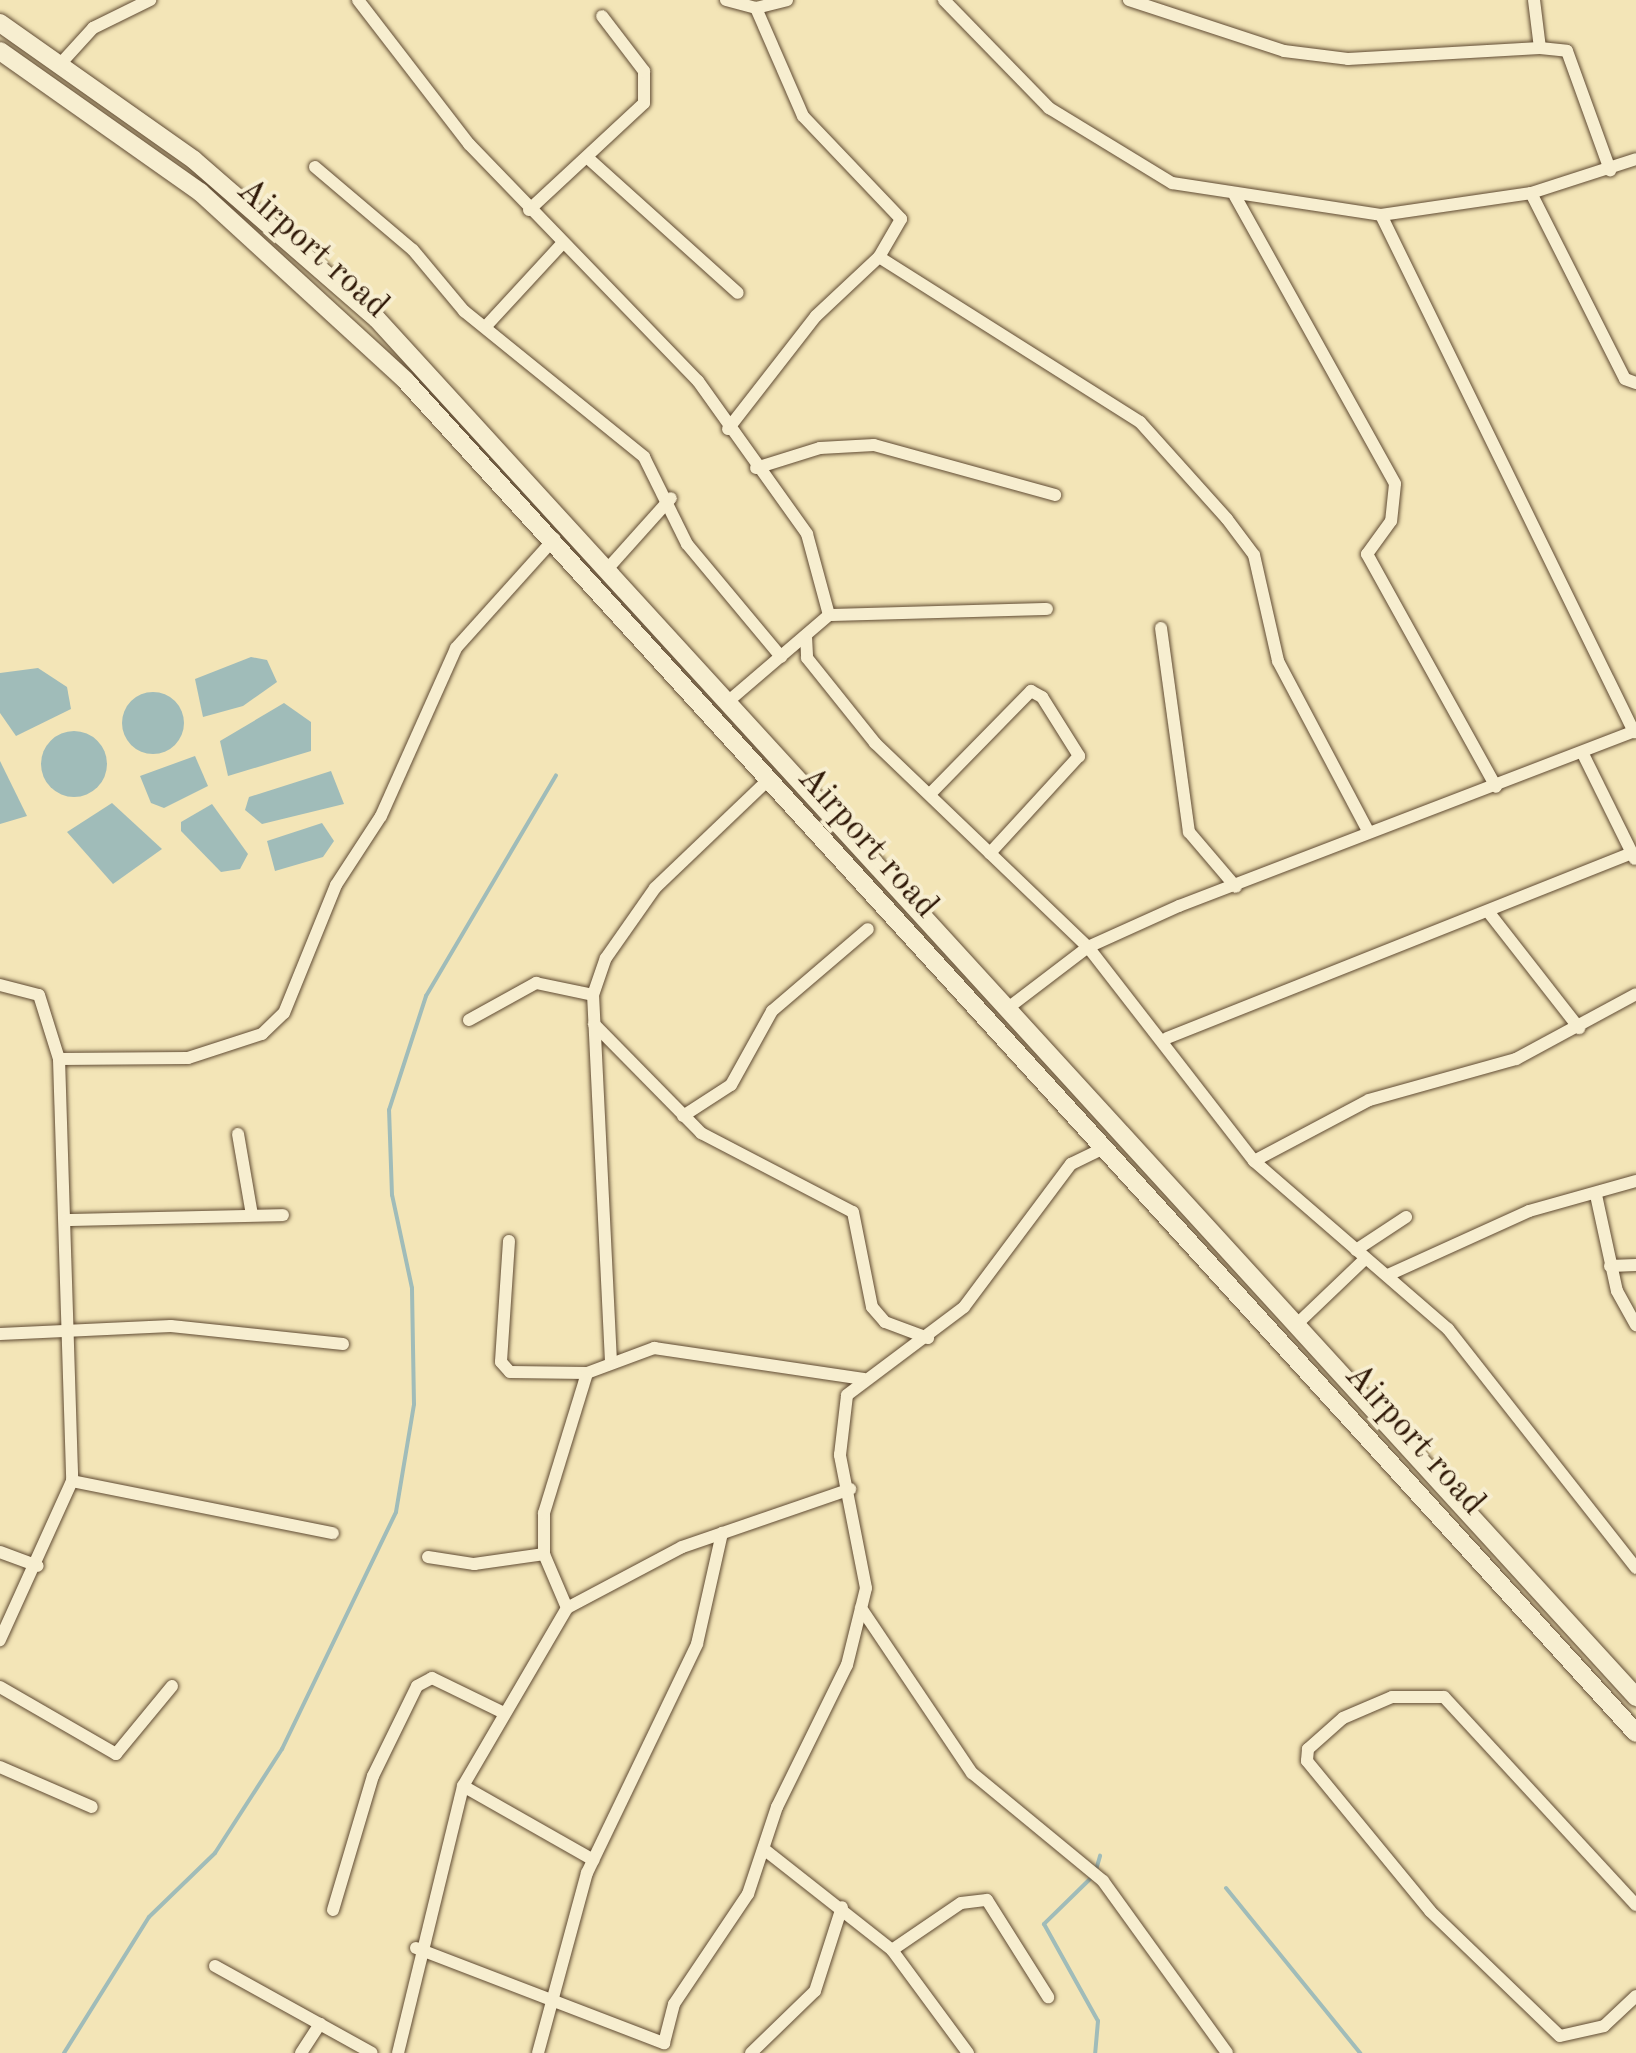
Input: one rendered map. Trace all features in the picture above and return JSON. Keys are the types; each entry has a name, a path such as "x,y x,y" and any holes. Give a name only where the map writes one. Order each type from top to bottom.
{"main road":[{"name":"Airport road","path":"0,23 63,61 321,268 512,462 732,698 872,858 1636,1697"},
{"name":"Airport road","path":"0,51 280,260 495,476 853,876 1636,1733"},
{"path":"495,476 512,462"},
{"path":"853,876 872,858"},
{"path":"1487,1569 1503,1552"}],"street":[{"path":"63,61 93,28 150,0"},
{"path":"358,0 529,210 668,346 806,534 829,614"},
{"path":"726,0 756,8 787,0"},
{"path":"944,0 1049,108 1103,148 1172,183 1235,196 1381,215 1531,194 1636,159"},
{"path":"1130,0 1316,55 1540,48 1567,51 1610,170"},
{"path":"1534,0 1540,48"},
{"path":"728,429 816,316 879,257 901,219 803,116 756,8"},
{"path":"529,210 589,160 648,90 602,16"},
{"path":"589,160 738,293"},
{"path":"315,168 488,324 644,457 671,498 687,544 781,657"},
{"path":"1531,194 1626,379 1636,383"},
{"path":"1235,196 1394,484 1392,521 1367,554 1496,786"},
{"path":"1008,1008 1088,948 1368,830 1635,732 1381,215"},
{"path":"488,324 561,245"},
{"path":"879,257 1140,422 1227,519 1254,555 1278,661 1368,830"},
{"path":"756,468 820,448 874,445 1055,495"},
{"path":"610,566 671,498"},
{"path":"59,1059 188,1058 262,1034 284,1013 336,885 381,816 456,648 554,539"},
{"path":"732,698 829,614 1047,609"},
{"path":"1161,628 1190,832 1236,886"},
{"path":"806,636 801,648 831,692 1088,948 1167,1038 1254,1161 1448,1328 1635,1563"},
{"path":"931,793 1030,691 1042,696 1079,756 990,853"},
{"path":"1167,1038 1633,857 1583,754"},
{"path":"611,1362 593,996 606,958 655,888 768,780"},
{"path":"1490,914 1579,1028"},
{"path":"680,1117 731,1085 772,1011 868,929"},
{"path":"469,1020 536,983 593,996"},
{"path":"0,985 38,996 59,1059 72,1481 38,1566 0,1640"},
{"path":"1254,1161 1369,1100 1462,1080 1579,1028 1636,994"},
{"path":"594,1024 680,1117 758,1169 854,1212 872,1307 884,1322 928,1338"},
{"path":"238,1134 252,1215"},
{"path":"416,1948 552,1997 664,2044 674,2004 721,1941 847,1664 861,1608 840,1416 864,1380 928,1338 964,1307 1070,1164 1102,1149"},
{"path":"1388,1275 1485,1228 1636,1181"},
{"path":"1596,1195 1610,1266 1636,1325"},
{"path":"66,1220 283,1214"},
{"path":"1298,1323 1360,1254 1406,1216"},
{"path":"509,1241 501,1362 510,1372 587,1373 654,1348 864,1380"},
{"path":"1610,1266 1636,1265"},
{"path":"0,1334 218,1327 343,1344"},
{"path":"566,1608 544,1554 544,1514 587,1373"},
{"path":"72,1481 333,1532"},
{"path":"398,2053 416,1948 463,1786 566,1608 722,1533 850,1489"},
{"path":"538,2053 593,1860 697,1644 722,1533"},
{"path":"0,1552 38,1566"},
{"path":"428,1557 474,1564 544,1554"},
{"path":"861,1608 972,1773 1103,1881 1227,2053"},
{"path":"333,1910 373,1776 417,1686 432,1678 504,1713"},
{"path":"0,1687 116,1754 172,1686"},
{"path":"1636,1906 1444,1697 1392,1697 1343,1718 1308,1749 1307,1761 1430,1911 1560,2036 1604,2026 1636,1996"},
{"path":"0,1767 92,1808"},
{"path":"463,1786 593,1860"},
{"path":"765,1850 892,1950 968,2053"},
{"path":"892,1950 961,1903 987,1900 1048,1997"},
{"path":"752,2053 815,1991 842,1907"},
{"path":"215,1966 372,2053"},
{"path":"301,2053 320,2024"}],"water":[{"path":"251,657 267,660 277,682 243,706 203,717 195,679"},
{"path":"38,668 67,687 71,709 16,736 0,713 0,673"},
{"path":"153,692 175,701 184,723 175,745 153,754 131,745 122,723 131,701"},
{"path":"284,703 311,722 311,751 228,776 220,741"},
{"path":"74,731 98,740 107,764 98,788 74,797 50,788 41,764 50,740"},
{"path":"195,756 208,786 164,808 151,803 140,776"},
{"path":"0,761 27,816 0,824"},
{"path":"331,771 344,804 262,824 245,810 249,797"},
{"path":"112,803 162,849 113,884 67,832"},
{"path":"212,804 248,854 240,869 221,872 181,831 181,822"},
{"path":"322,823 334,841 323,857 275,871 267,841"}],"waterway":[{"path":"64,2053 149,1917 215,1853 282,1749 396,1512 414,1404 412,1288 392,1195 389,1110 426,996 556,775"},
{"path":"1096,1870 1100,1856"},
{"path":"1091,1878 1044,1924 1098,2021 1095,2053"},
{"path":"1226,1888 1360,2053"}]}
